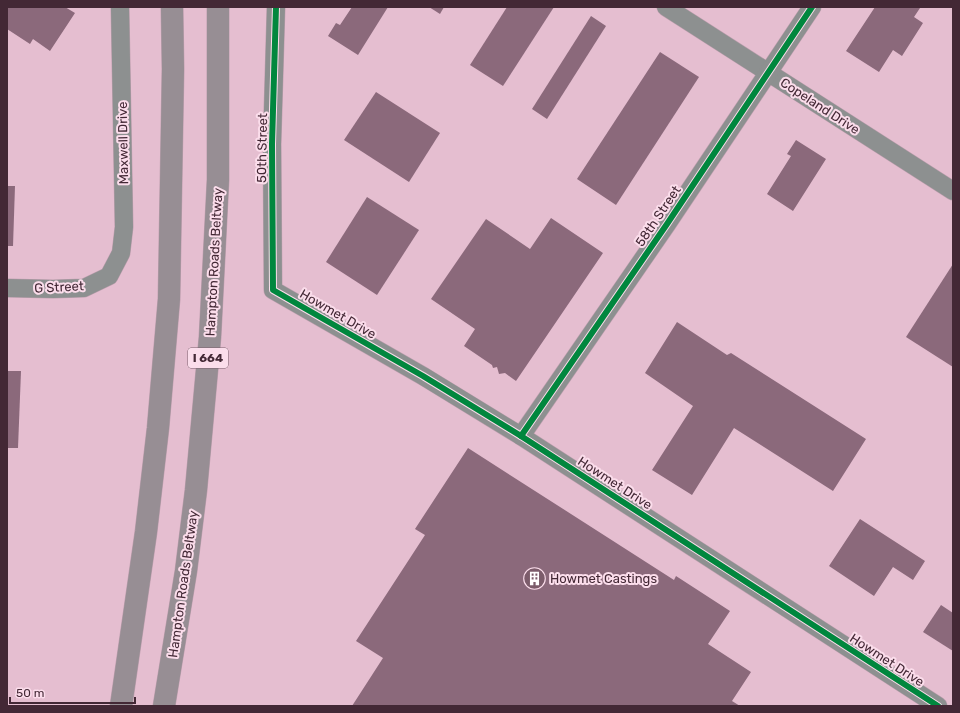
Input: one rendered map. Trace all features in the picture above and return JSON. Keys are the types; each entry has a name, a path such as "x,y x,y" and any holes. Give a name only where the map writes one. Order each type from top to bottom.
{"highway":[{"path":"121,706 146,532 158,428 169,299 173,69 172,7"},
{"name":"Hampton Roads Beltway","path":"164,706 185,579 195,497 210,338 218,180 218,7"}],"street":[{"name":"Maxwell Drive","path":"109,276 121,253 124,227 120,7"},
{"name":"50th Street","path":"273,290 272,144 276,7"},
{"name":"Copeland Drive","path":"666,7 953,191"},
{"name":"58th Street","path":"521,436 667,224 812,7"},
{"name":"G Street","path":"7,288 53,290 84,288 109,276"},
{"name":"Howmet Drive","path":"273,290 423,376 521,436 938,706"}],"building":[{"path":"7,7 65,7 75,13 50,51 33,39 30,44 7,29"},
{"path":"352,7 388,7 358,55 328,36 336,23 340,25"},
{"path":"429,7 444,7 440,14"},
{"path":"507,7 554,7 503,86 470,65"},
{"path":"875,7 918,7 920,8 914,17 923,23 902,56 893,50 879,72 846,51"},
{"path":"591,16 606,26 547,119 532,109"},
{"path":"660,52 699,77 616,205 577,179"},
{"path":"376,92 440,133 409,182 344,140"},
{"path":"796,140 826,159 793,211 767,194 791,156 787,154"},
{"path":"7,186 15,186 13,246 7,246"},
{"path":"367,197 419,230 377,295 326,262"},
{"path":"551,218 603,253 516,381 505,373 499,374 497,367 493,368 492,365 464,346 475,329 431,299 486,219 530,249"},
{"path":"953,264 953,367 906,337"},
{"path":"677,322 727,355 731,353 866,439 833,491 734,428 692,495 652,470 693,406 645,373"},
{"path":"7,371 21,371 18,448 7,448"},
{"name":"Howmet Castings","path":"468,448 674,580 676,576 730,611 708,644 751,672 732,701 740,706 352,706 383,658 356,641 425,535 415,529"},
{"path":"860,519 925,561 913,580 893,567 874,596 829,566"},
{"path":"941,605 953,613 953,651 923,632"}],"cycle path":[{"path":"276,7 272,144 273,290 423,376 521,436 938,706"},
{"path":"521,436 667,224 812,7"}],"place":[{"name":"Howmet Castings","path":"534,578"}]}
